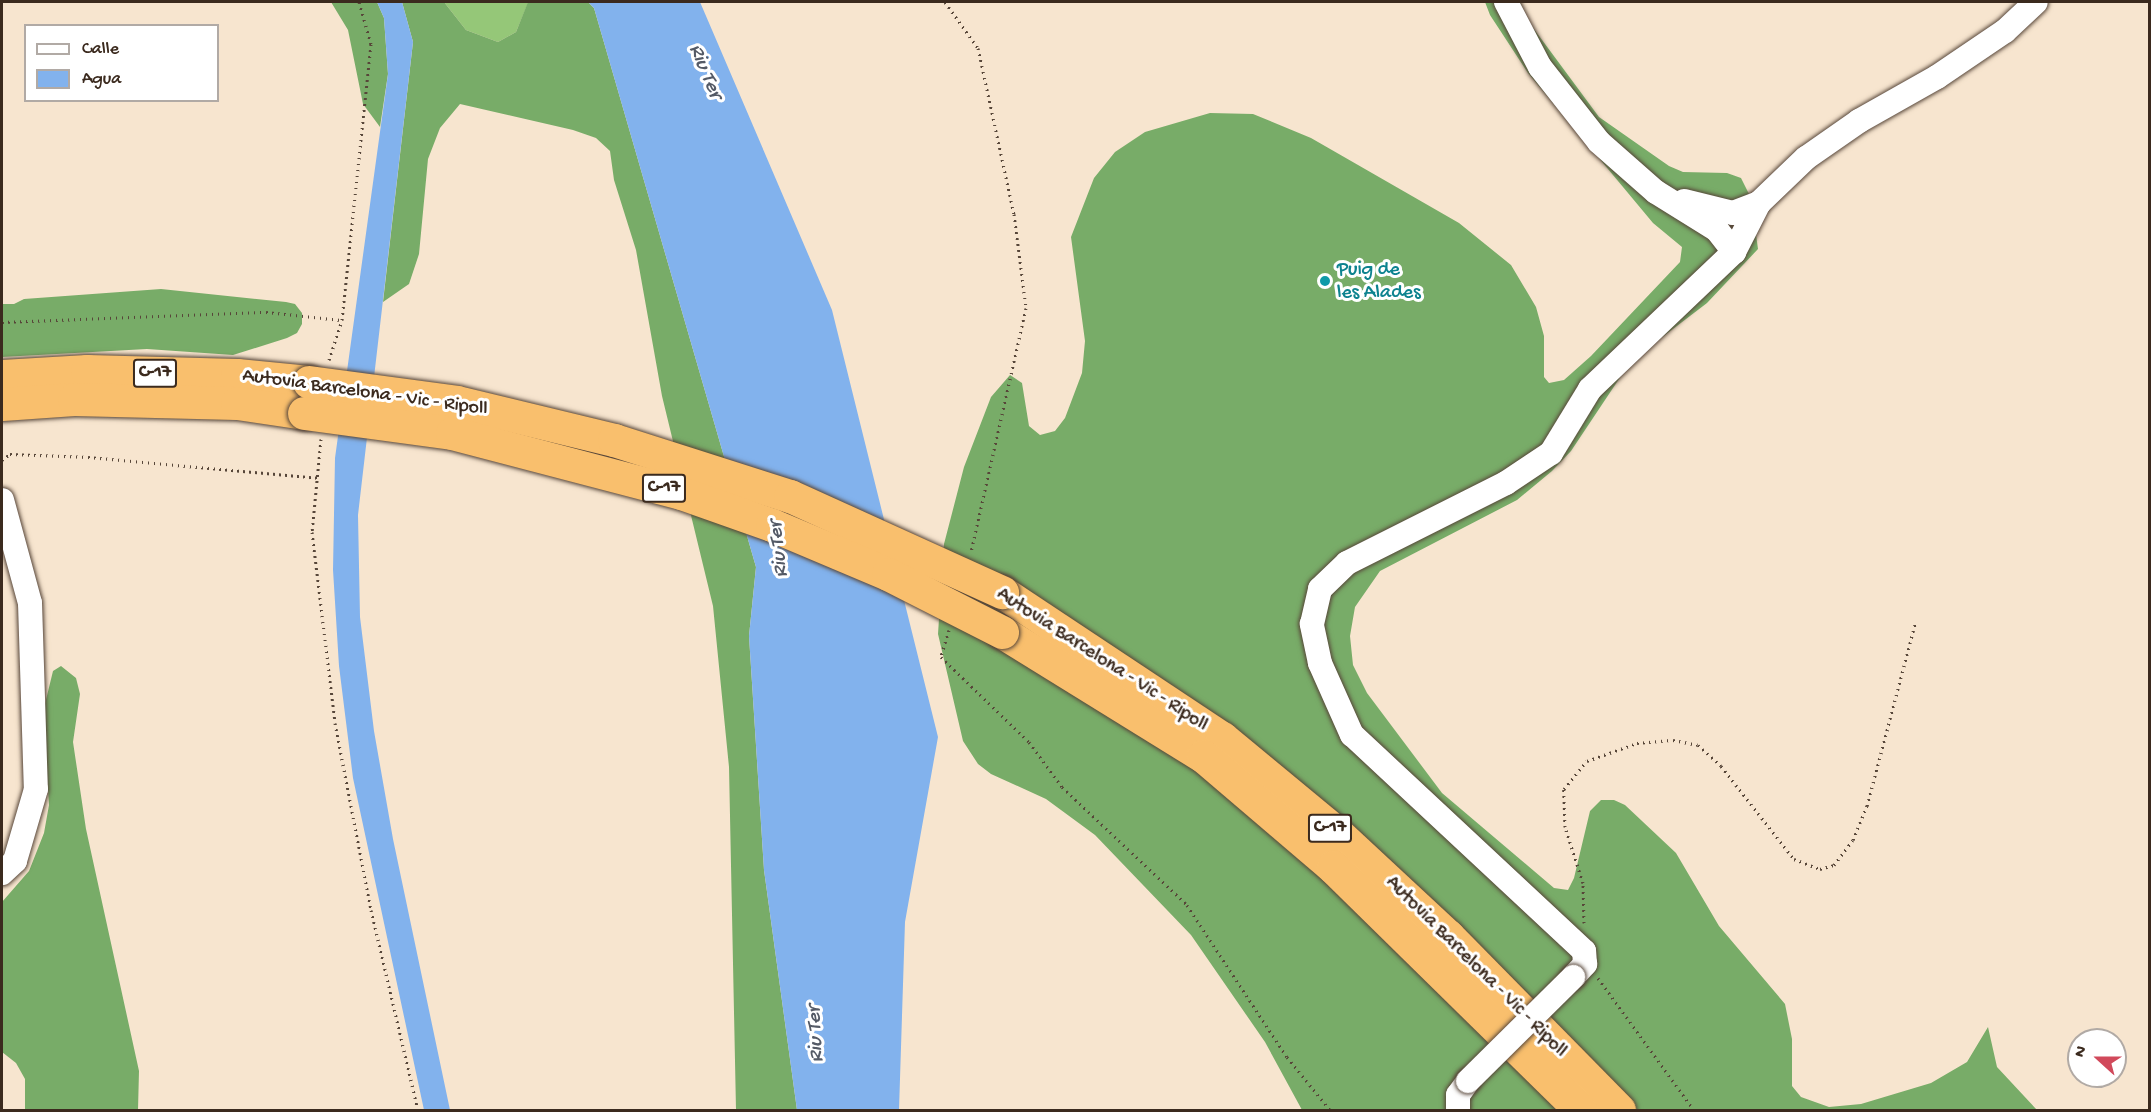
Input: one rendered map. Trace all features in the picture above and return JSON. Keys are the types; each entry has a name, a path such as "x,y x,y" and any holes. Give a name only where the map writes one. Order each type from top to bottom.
{"highway":[{"name":"Autovia Barcelona - Vic - Ripoll","path":"2,376 87,371 237,375 316,401 452,433 681,493 772,525 888,574 1002,632 1203,756 1333,867 1580,1110"},
{"name":"Autovia Barcelona - Vic - Ripoll","path":"2,404 74,399 237,403 457,402 614,440 790,496 1002,592 1222,738 1337,833 1448,936 1619,1110"}],"street":[{"path":"1506,2 1540,67 1592,134 1656,192 1717,230 1734,252"},
{"path":"1458,1110 1458,1095 1468,1081 1581,964 1352,735 1320,663 1312,624 1320,589 1347,563 1506,483 1551,453 1590,388 1734,252 1759,203 1806,158 1859,121 1937,77 2005,31 2036,2"},
{"path":"1656,192 1733,213 1759,203"},
{"path":"2,500 30,603 36,789 15,861 2,873"}],"path":[{"path":"359,2 371,44 342,320 316,401 317,478 312,531 335,723 371,910 418,1110"},
{"path":"945,2 978,48 1014,214 1026,308 969,560"},
{"path":"2,322 266,312 342,320"},
{"path":"2,460 10,454 88,457 317,478"},
{"path":"950,624 941,657 1029,742 1062,787 1187,905 1287,1058 1330,1110"},
{"path":"1694,1110 1609,990 1581,964 1583,884 1565,827 1563,789 1587,761 1637,743 1673,740 1698,745 1721,766 1794,859 1820,869 1834,865 1853,840 1867,806 1915,624"}],"green space":[{"path":"331,2 377,2 384,18 388,74 380,127 363,104 348,30"},
{"path":"402,2 444,2 466,30 498,42 516,32 528,2 588,2 594,8 756,567 749,636 764,870 797,1110 736,1110 729,767 713,606 662,396 636,250 614,180 610,151 596,138 573,130 460,104 440,128 428,159 419,254 409,284 383,302 413,42"},
{"path":"444,2 528,3 516,32 498,42 466,30"},
{"path":"1485,2 1520,2 1528,21 1599,117 1669,166 1683,172 1727,173 1741,178 1751,198 1758,249 1707,303 1631,361 1571,451 1552,471 1517,500 1380,571 1355,607 1350,636 1353,665 1367,693 1442,793 1554,888 1568,890 1574,878 1590,811 1601,800 1614,800 1625,805 1676,853 1719,926 1785,1004 1792,1039 1792,1086 1801,1097 1829,1107 1861,1104 1931,1083 1967,1062 1988,1027 1997,1067 2037,1110 1302,1110 1265,1042 1191,935 1095,835 1046,799 991,774 978,764 963,741 938,634 944,544 964,467 991,397 1010,375 1022,383 1029,426 1040,435 1055,431 1065,418 1082,373 1085,341 1071,237 1094,178 1115,152 1145,132 1210,113 1253,114 1311,138 1459,223 1511,265 1536,307 1544,336 1544,377 1549,383 1564,380 1591,356 1680,262 1682,247 1653,223 1528,73 1490,15"},
{"path":"161,289 295,304 302,313 302,324 297,333 287,338 233,355 147,349 2,357 2,304 14,304 24,299"},
{"path":"61,666 76,678 80,694 73,742 86,829 139,1071 138,1110 25,1110 25,1079 16,1063 2,1052 2,902 29,871 44,833 49,805 43,712 53,671"}],"water":[{"path":"377,2 402,2 413,42 358,515 360,617 374,731 393,839 450,1110 424,1110 353,778 339,666 333,570 335,458 388,74 384,18"},
{"name":"Riu Ter","path":"588,2 700,2 832,310 938,737 905,922 899,1110 797,1110 764,870 749,636 756,567 594,8"}],"place":[{"name":"Puig de les Alades","path":"1325,281"}]}
